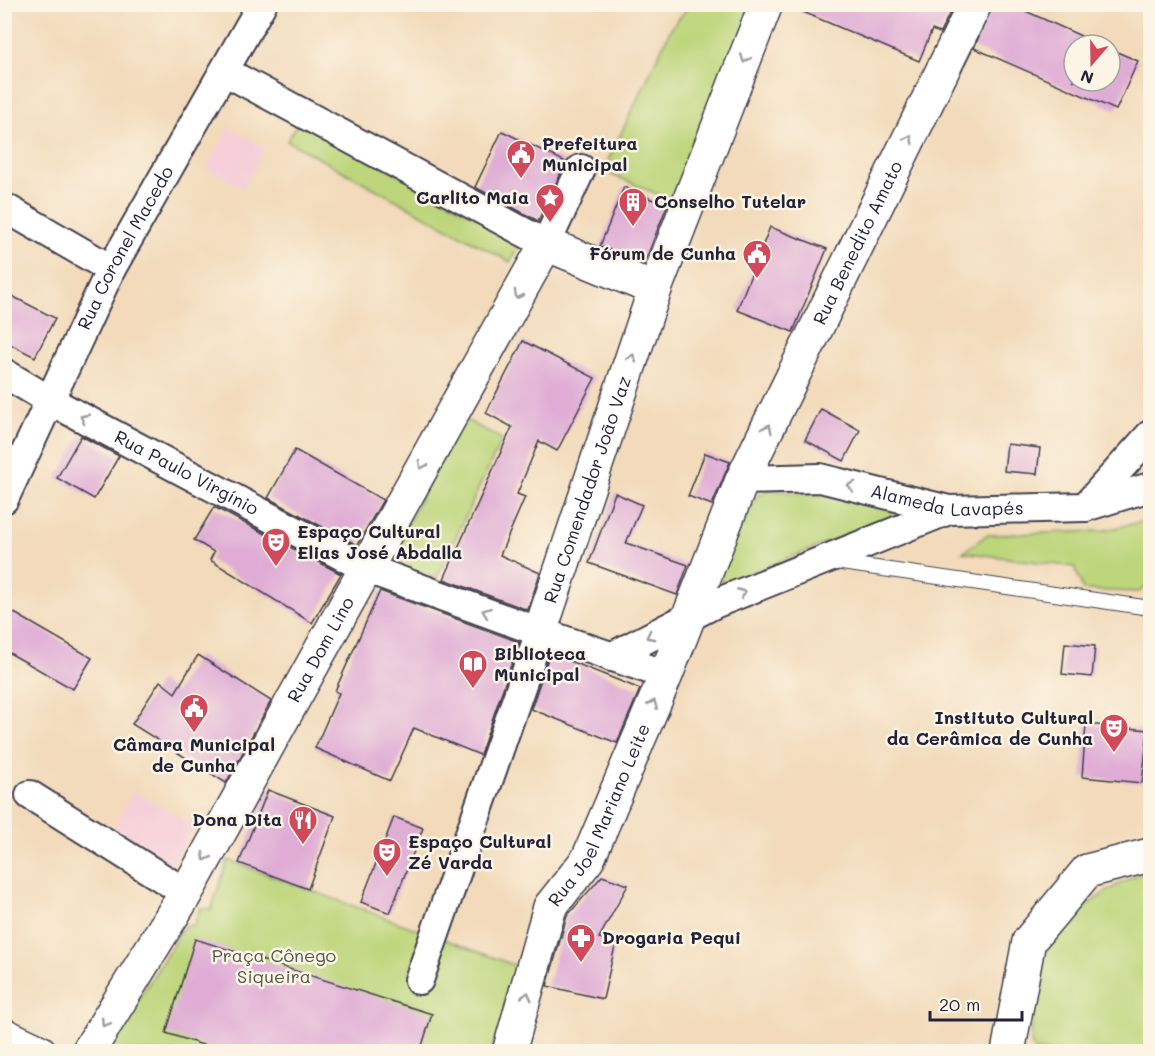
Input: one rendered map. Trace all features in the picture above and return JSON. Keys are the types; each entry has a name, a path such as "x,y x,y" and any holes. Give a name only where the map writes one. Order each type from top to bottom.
{"street":[{"name":"Rua Coronel Macedo","path":"4,499 111,269 262,4"},
{"name":"Rua Comendador João Vaz","path":"419,980 540,632 655,289 766,4"},
{"name":"Rua Benedito Amato","path":"688,615 742,480 975,4"},
{"path":"224,71 546,244 655,289"},
{"path":"546,244 582,169"},
{"path":"4,207 111,269"},
{"name":"Rua Dom Lino","path":"88,1052 186,893 546,244"},
{"name":"Rua Paulo Virgínio","path":"4,373 49,400 365,568 540,632"},
{"path":"1085,507 1150,435"},
{"name":"Alameda Lavapés","path":"742,480 820,478 949,510 1085,507 1150,487"},
{"path":"611,657 688,615 949,510"},
{"name":"Rua Joel Mariano Leite","path":"509,1052 550,908 588,859 666,675 688,615"},
{"path":"540,632 666,675"},
{"path":"30,795 186,893"},
{"path":"1008,1052 1029,941 1087,871 1150,855"},
{"path":"4,1035 40,1052"}],"lane":[{"path":"823,561 1150,608"}],"shaded area":[{"path":"229,128 265,148 243,188 206,168"},
{"path":"133,791 194,825 171,866 111,832"}],"green space":[{"path":"690,5 755,5 674,201 603,171 672,27"},
{"path":"299,120 521,241 510,262 287,141"},
{"path":"462,418 502,439 436,579 388,562"},
{"path":"769,490 865,499 892,511 892,517 725,583 718,579 716,568 758,495"},
{"path":"1150,520 1150,584 1139,592 1083,590 1075,567 963,552 987,535 1101,531"},
{"name":"Praça Cônego Siqueira","path":"228,860 522,968 491,1051 111,1052 114,1039 185,925 194,926 200,908 211,910"},
{"path":"1150,871 1150,1051 1034,1051 1031,1041 1036,989 1041,958 1047,945 1071,918 1087,905 1121,883"}],"building":[{"path":"784,4 954,4 940,33 932,30 919,61"},
{"path":"993,4 1010,4 1074,33 1062,33 1062,86 974,48"},
{"path":"1122,54 1138,61 1116,110 1077,93 1122,93"},
{"name":"Prefeitura Municipal","path":"502,131 566,162 538,221 475,187"},
{"name":"Conselho Tutelar","path":"624,187 667,206 644,264 600,246"},
{"path":"770,227 827,249 793,332 737,310"},
{"path":"4,292 55,318 35,357 4,341"},
{"path":"523,341 595,378 557,451 539,441 517,494 525,497 500,555 540,573 528,610 444,579 512,427 486,413"},
{"path":"821,409 860,430 844,461 805,440"},
{"path":"81,436 119,456 94,499 57,478"},
{"path":"1007,444 1040,448 1037,474 1004,471"},
{"path":"295,450 383,500 357,545 268,498"},
{"path":"705,453 730,462 712,505 688,496"},
{"path":"615,493 642,505 626,543 688,565 677,595 589,563"},
{"name":"Espaço Cultural Elias José Abdalla","path":"214,507 341,574 312,623 210,560 214,552 194,540"},
{"path":"380,591 519,642 480,755 414,728 390,781 315,748 339,693 335,691"},
{"path":"4,607 92,658 73,689 4,650"},
{"name":"Instituto Cultural da Cerâmica de Cunha","path":"1065,643 1095,646 1092,677 1062,674"},
{"path":"550,653 640,689 617,743 531,709"},
{"path":"198,655 271,701 226,783 132,724 160,681 175,693"},
{"name":"Instituto Cultural da Cerâmica de Cunha","path":"1086,724 1148,730 1142,783 1082,777"},
{"path":"268,790 335,816 308,889 239,863"},
{"name":"Espaço Cultural Zé Varda","path":"394,817 423,828 390,913 361,902"},
{"name":"Drogaria Pequi","path":"602,876 628,885 599,938 616,942 603,999 547,986 567,916"},
{"path":"195,939 432,1014 420,1052 224,1052 166,1033"}],"place":[{"name":"Prefeitura Municipal","path":"521,180"},
{"name":"Carlito Maia","path":"550,224"},
{"name":"Conselho Tutelar","path":"633,228"},
{"name":"Fórum de Cunha","path":"757,280"},
{"name":"Espaço Cultural Elias José Abdalla","path":"276,568"},
{"name":"Biblioteca Municipal","path":"473,690"},
{"name":"Câmara Municipal de Cunha","path":"194,734"},
{"name":"Instituto Cultural da Cerâmica de Cunha","path":"1114,754"},
{"name":"Dona Dita","path":"303,846"},
{"name":"Espaço Cultural Zé Varda","path":"387,878"},
{"name":"Drogaria Pequi","path":"581,964"}]}
